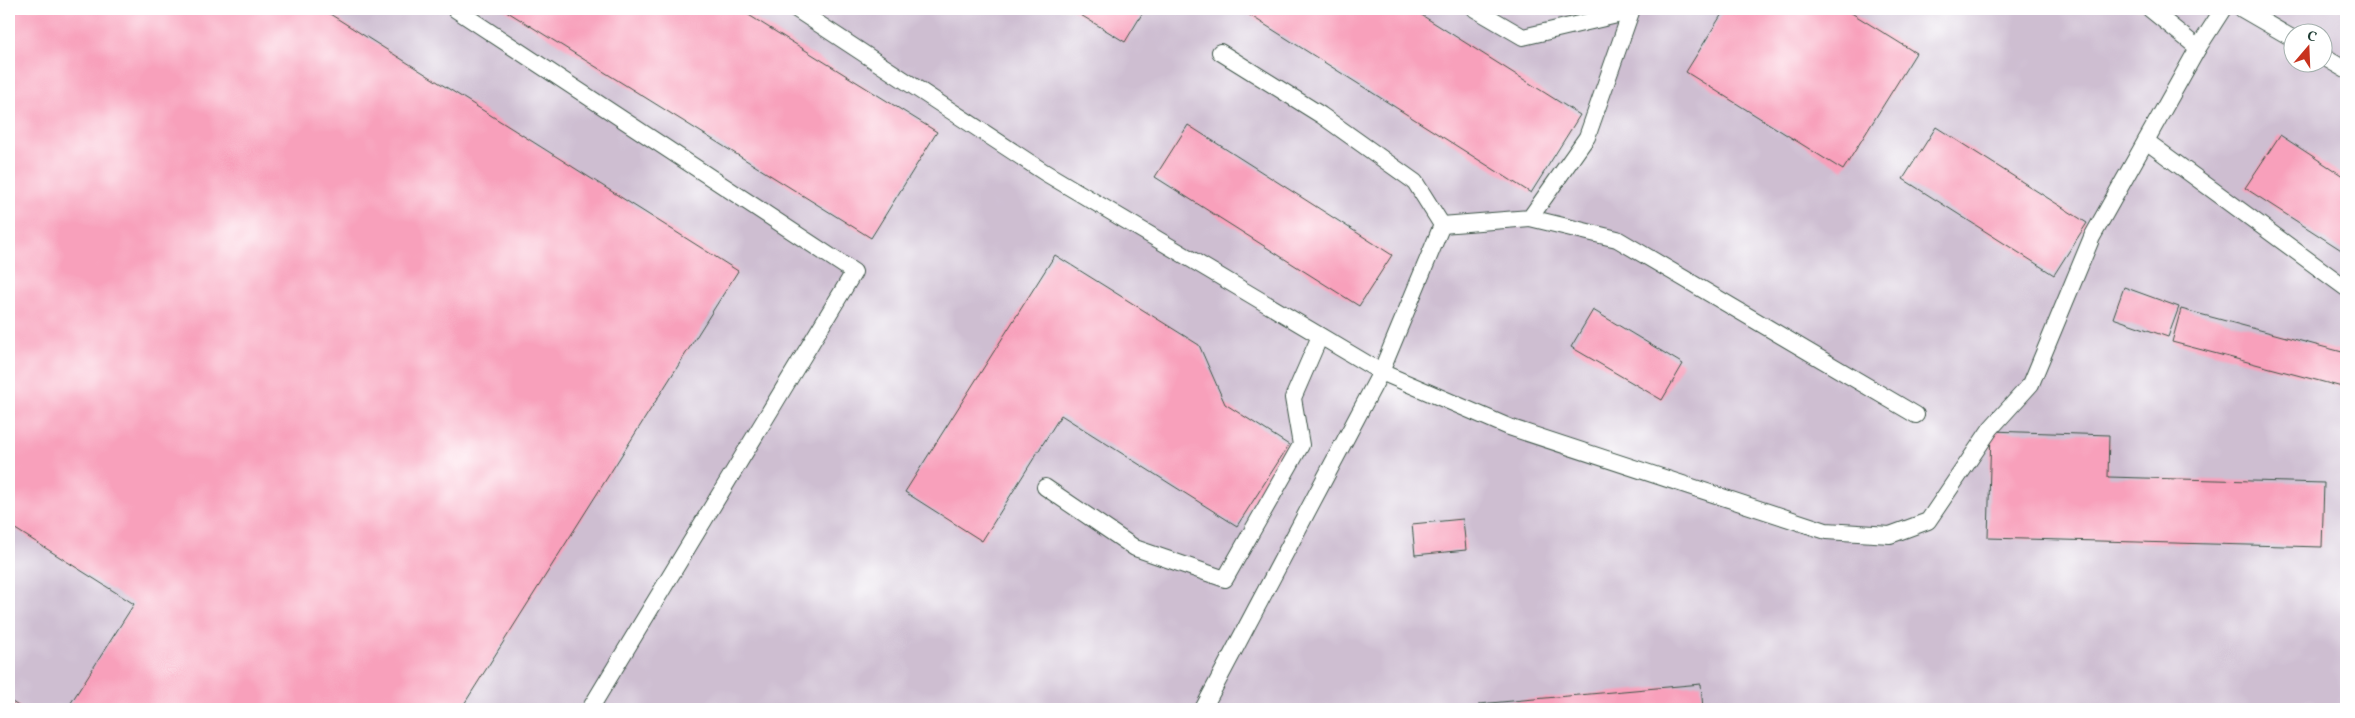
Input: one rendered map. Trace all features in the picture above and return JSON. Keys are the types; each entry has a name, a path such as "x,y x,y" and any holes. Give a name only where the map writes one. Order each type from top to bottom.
{"lane":[{"path":"455,9 854,272 590,709"},
{"path":"796,9 1044,172 1381,372 1509,427 1826,532 1890,535 1928,521 1991,428 2031,384 2092,237 2198,48 2224,9"},
{"path":"1475,9 1524,37 1631,10"},
{"path":"2150,9 2198,48"},
{"path":"2242,9 2282,32"},
{"path":"1530,218 1587,137 1631,10"},
{"path":"1220,52 1321,116 1415,182 1442,225"},
{"path":"2332,62 2346,70"},
{"path":"2146,141 2346,288"},
{"path":"1442,225 1530,218 1618,240 1916,415"},
{"path":"1203,709 1381,372 1442,225"},
{"path":"1045,487 1135,548 1225,579 1301,445 1293,398 1320,336"}],"shaded area":[{"path":"9,9 2346,9 2346,709 9,709"}],"building":[{"path":"9,9 322,9 738,271 461,709 67,709 134,604 9,525"},
{"path":"503,9 739,9 937,132 871,238"},
{"path":"1071,9 1145,9 1125,42"},
{"path":"1240,9 1412,9 1580,115 1531,193"},
{"path":"1725,9 1845,9 1916,53 1843,170 1686,72"},
{"path":"1188,125 1392,255 1359,306 1155,177"},
{"path":"1936,127 2087,223 2054,275 1903,179"},
{"path":"2280,135 2346,178 2346,253 2245,188"},
{"path":"1055,255 1199,345 1225,404 1289,445 1237,526 1061,415 982,541 905,492"},
{"path":"2124,287 2179,307 2168,337 2113,318"},
{"path":"2181,309 2346,353 2346,388 2172,342"},
{"path":"1593,310 1683,364 1662,400 1571,347"},
{"path":"1991,431 2109,435 2108,477 2324,483 2322,547 1988,538"},
{"path":"1463,519 1466,550 1415,555 1412,524"},
{"path":"1701,684 1703,709 1479,709 1479,704"},
{"path":"9,700 23,709 9,709"}]}
